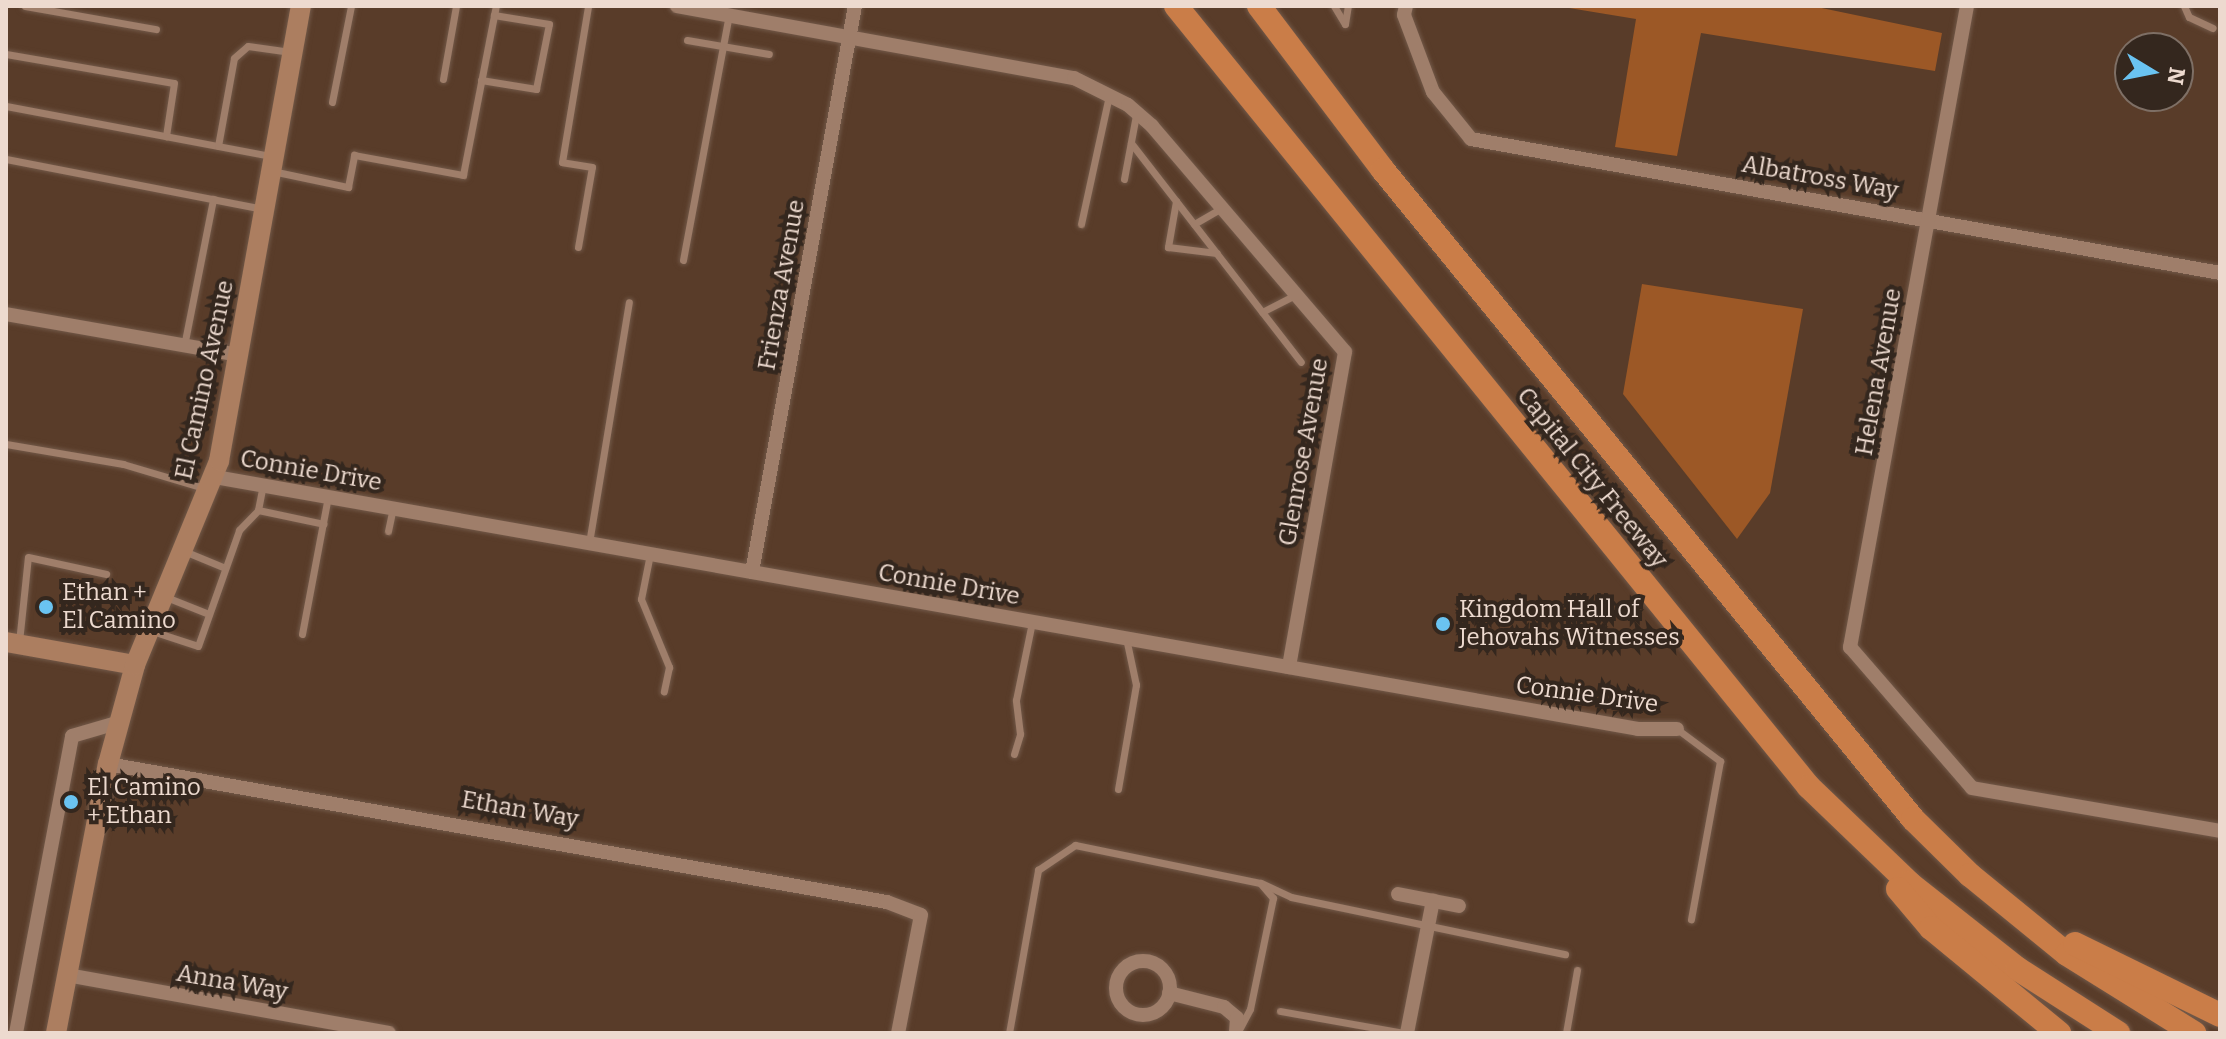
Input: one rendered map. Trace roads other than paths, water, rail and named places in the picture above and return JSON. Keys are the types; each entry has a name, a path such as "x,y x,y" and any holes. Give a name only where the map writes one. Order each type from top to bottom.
{"highway":[{"path":"1161,6 1208,48"},
{"name":"Capital City Freeway","path":"1176,6 1809,787 1909,883 2018,969 2118,1033"},
{"name":"Capital City Freeway","path":"1259,6 1393,182 1896,798 1970,875 2067,954 2194,1033"},
{"path":"1809,787 1931,928 2059,1033"},
{"path":"1970,875 2076,944 2220,1015"}],"main road":[{"name":"El Camino Avenue","path":"56,1033 108,764 135,665 212,483 301,6"},
{"path":"12,643 135,665"}],"street":[{"path":"682,6 1074,78 1110,94 1136,112 1222,208"},
{"name":"Frienza Avenue","path":"752,572 855,6"},
{"name":"Albatross Way","path":"1406,6 1404,15 1433,92 1471,139 2220,273"},
{"name":"Helena Avenue","path":"1967,6 1850,647 1972,788 2220,831"},
{"name":"Glenrose Avenue","path":"1222,208 1345,352 1289,667"},
{"path":"6,314 238,355"},
{"name":"Connie Drive","path":"212,483 263,485 1638,729 1677,729"},
{"path":"16,1033 72,736 120,722"},
{"name":"Ethan Way","path":"108,764 887,902 921,915 898,1033"},
{"path":"1398,894 1459,906"},
{"path":"1405,1033 1433,901"},
{"name":"Anna Way","path":"67,975 389,1033"},
{"path":"1169,993 1224,1007 1237,1018 1236,1033"}],"lane":[{"path":"25,6 156,29"},
{"path":"332,102 351,6"},
{"path":"443,79 456,6"},
{"path":"6,106 218,146 348,187 354,155 463,175 496,6"},
{"path":"578,247 592,167 562,162 588,6"},
{"path":"1334,6 1345,24 1348,6"},
{"path":"2184,6 2189,17 2213,28"},
{"path":"481,80 536,89 539,76 549,24 494,15"},
{"path":"683,260 729,15"},
{"path":"687,40 769,54"},
{"path":"218,146 234,58 248,46 293,52"},
{"path":"6,54 174,83 166,136"},
{"path":"1081,224 1110,94"},
{"path":"1124,179 1136,112"},
{"path":"1131,143 1301,362"},
{"path":"6,159 265,209"},
{"path":"184,346 213,199"},
{"path":"1176,201 1168,247 1217,253"},
{"path":"1194,224 1222,208"},
{"path":"1262,312 1295,295"},
{"path":"589,543 629,302"},
{"path":"6,444 212,483"},
{"path":"150,630 198,646 239,530 258,510 263,485"},
{"path":"302,634 328,497"},
{"path":"388,531 393,508"},
{"path":"258,510 324,524"},
{"path":"184,551 225,568"},
{"path":"650,554 641,599 669,667 664,691"},
{"path":"12,643 28,557 106,574"},
{"path":"164,596 209,614"},
{"path":"1014,754 1020,734 1016,700 1032,622"},
{"path":"1118,789 1136,685 1126,638"},
{"path":"1677,729 1720,761 1691,919"},
{"path":"1009,1033 1038,870 1063,849 1075,845 1260,883 1291,897 1565,954"},
{"path":"1236,1033 1250,1009 1273,898 1260,883"},
{"path":"1566,1033 1577,970"},
{"path":"1280,1011 1405,1033"}],"place":[{"name":"Ethan + El Camino","path":"46,607"},
{"name":"Kingdom Hall of Jehovahs Witnesses","path":"1443,624"},
{"name":"El Camino + Ethan","path":"71,802"}]}
